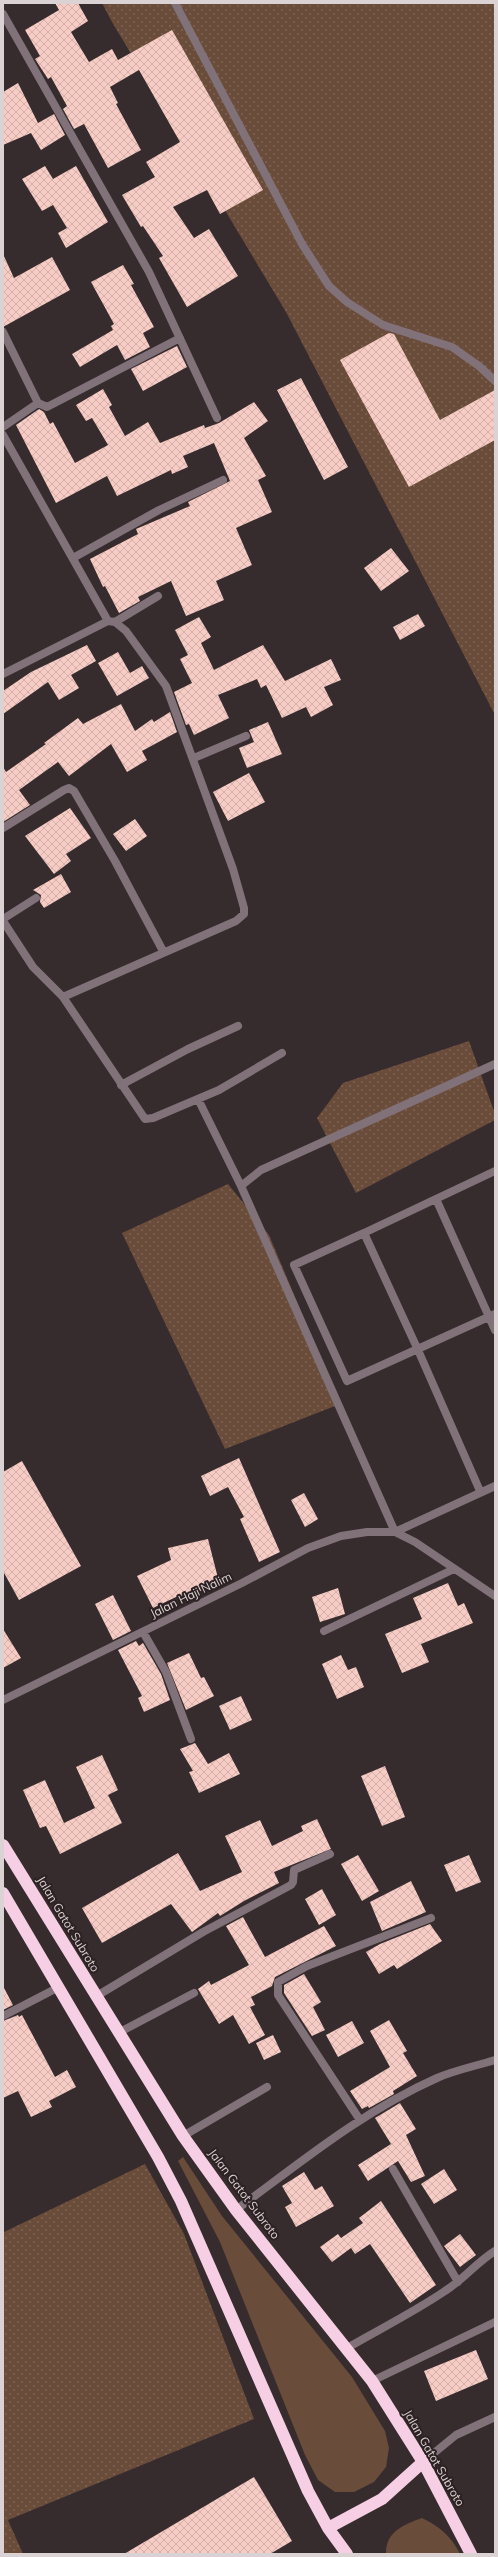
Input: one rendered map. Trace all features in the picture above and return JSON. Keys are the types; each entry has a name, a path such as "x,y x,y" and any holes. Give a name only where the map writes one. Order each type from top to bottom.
{"highway":[{"name":"Jalan Gatot Subroto","path":"3,1845 183,2136 236,2210 372,2381 423,2462 471,2554"},
{"path":"3,1893 158,2156 181,2201 308,2491 328,2528 347,2554"},
{"path":"328,2528 382,2499 423,2462"}],"street":[{"path":"175,3 302,244 329,286 347,302 383,324 452,346 495,381"},
{"path":"3,14 6,27 149,272 217,418"},
{"path":"3,332 38,403 46,406 180,338"},
{"path":"3,427 38,403"},
{"path":"3,435 111,622 126,631 141,649 166,686 194,758 233,869 244,908 244,914 236,921 163,951 64,996"},
{"path":"73,558 133,523 223,480"},
{"path":"3,674 111,622 158,596"},
{"path":"194,758 246,736"},
{"path":"3,828 64,790 69,788 74,791 115,861 163,951"},
{"path":"36,898 3,920 33,967 64,996 121,1085 145,1118 153,1118 198,1099 282,1053"},
{"path":"121,1085 188,1049 238,1026"},
{"path":"241,1186 261,1170 495,1064"},
{"path":"198,1099 241,1186 394,1532 415,1542 495,1596"},
{"path":"492,1315 347,1381 294,1265 495,1171"},
{"path":"436,1199 492,1315 495,1330"},
{"path":"364,1233 418,1350 480,1491"},
{"path":"394,1532 480,1491 495,1486"},
{"name":"Jalan Haji Nalim","path":"3,1700 143,1632 308,1548 341,1536 367,1532 394,1532"},
{"path":"324,1631 454,1569"},
{"path":"143,1632 166,1672 191,1739"},
{"path":"96,1997 203,1932 291,1885 293,1882 294,1870 330,1854"},
{"path":"360,2120 278,1995 276,1988 278,1982 307,1966 430,1918"},
{"path":"3,2016 59,1987"},
{"path":"118,2033 194,1993"},
{"path":"236,2210 378,2107 438,2078 495,2060"},
{"path":"183,2136 267,2087"},
{"path":"393,2169 458,2282"},
{"path":"347,2348 458,2282 470,2274 483,2258 495,2251"},
{"path":"372,2381 495,2322"},
{"path":"423,2462 456,2435 495,2417"}],"shaded area":[{"path":"102,3 495,3 495,715 286,312"},
{"path":"469,1041 495,1114 495,1120 356,1193 317,1118 343,1083"},
{"path":"228,1184 269,1235 340,1404 225,1449 122,1233"},
{"path":"183,2157 222,2216 352,2377 385,2431 389,2448 386,2467 374,2482 354,2492 335,2492 318,2480 305,2455 220,2242 178,2161"},
{"path":"145,2164 184,2234 254,2419 8,2520 23,2554 3,2554 3,2231 4,2232"},
{"path":"422,2518 449,2537 460,2554 386,2554 389,2540 397,2530"}],"building":[{"path":"55,3 78,3 88,21 71,32 89,62 112,49 118,60 172,30 263,190 220,214 207,190 173,207 194,238 209,229 238,276 187,307 159,258 163,256 143,226 141,227 122,195 155,177 146,162 180,142 139,70 110,87 118,103 116,104 141,150 108,168 84,124 74,129 63,109 67,106 51,77 48,79 35,59 40,56 25,30 59,10"},
{"path":"18,83 38,123 54,114 65,135 41,150 31,133 3,145 3,92"},
{"path":"45,166 53,179 76,166 108,222 66,248 58,233 67,228 53,205 42,211 22,179"},
{"path":"3,254 14,278 52,257 70,290 3,327"},
{"path":"123,265 134,284 131,285 154,327 143,333 150,347 125,360 117,345 80,367 72,354 113,330 111,326 114,324 91,282"},
{"path":"389,333 394,334 440,420 495,390 495,440 409,487 340,360"},
{"path":"177,346 187,367 143,391 131,369"},
{"path":"301,378 348,467 324,480 277,390"},
{"path":"103,389 112,405 109,407 125,436 148,422 160,443 204,425 205,428 219,423 254,402 268,421 244,438 266,476 258,480 272,512 236,528 252,565 216,581 224,600 186,616 171,581 138,597 140,601 119,613 105,586 103,587 90,559 138,534 136,529 190,506 188,502 230,481 214,443 183,456 188,467 172,474 171,470 117,496 107,476 56,503 16,425 39,409 44,412 50,424 53,422 75,463 108,445 92,418 86,421 76,405"},
{"path":"391,548 409,571 381,591 364,568"},
{"path":"418,614 425,626 400,640 393,627"},
{"path":"199,617 211,637 201,643 214,670 263,645 285,681 331,659 341,680 324,687 333,705 311,717 306,707 282,718 266,685 261,688 257,679 218,695 229,718 194,735 189,724 186,725 174,692 192,683 180,659 188,655 175,630"},
{"path":"87,645 96,661 71,675 79,688 59,700 48,682 3,714 3,691 31,672"},
{"path":"118,652 130,673 142,666 149,678 117,696 98,663"},
{"path":"121,704 135,731 152,719 154,722 170,712 177,732 142,751 147,760 127,772 111,744 69,776 58,762 19,790 30,805 3,822 3,767 6,772 46,744 44,743 78,718 83,724"},
{"path":"268,722 282,754 247,768 239,748 254,742 249,730"},
{"path":"249,773 265,802 228,821 213,792"},
{"path":"70,808 91,838 66,854 71,861 54,874 25,836"},
{"path":"135,819 147,836 126,851 113,834"},
{"path":"61,874 71,892 44,908 40,902 41,895 33,890"},
{"path":"239,1458 280,1552 259,1562 240,1519 244,1517 228,1487 210,1496 201,1476"},
{"path":"22,1461 81,1566 19,1600 3,1571 3,1472"},
{"path":"304,1493 318,1519 305,1527 291,1500"},
{"path":"208,1539 220,1586 176,1597 153,1608 137,1576 171,1560 168,1548"},
{"path":"448,1583 458,1606 464,1603 473,1623 421,1644 429,1662 402,1673 385,1634 422,1619 413,1598"},
{"path":"338,1588 345,1614 320,1622 312,1597"},
{"path":"113,1595 131,1631 113,1640 95,1604"},
{"path":"3,1629 21,1658 3,1668"},
{"path":"136,1641 139,1646 143,1643 161,1674 170,1700 144,1712 138,1698 142,1696 118,1650"},
{"path":"189,1653 201,1678 204,1677 214,1696 186,1710 167,1663"},
{"path":"341,1655 348,1670 356,1667 364,1687 337,1699 322,1664"},
{"path":"241,1696 252,1720 230,1730 219,1706"},
{"path":"195,1743 208,1764 229,1753 240,1774 199,1793 189,1772 193,1771 180,1749"},
{"path":"102,1755 118,1790 108,1795 122,1823 60,1854 46,1826 40,1828 23,1790 45,1780 64,1823 95,1808 76,1767"},
{"path":"385,1766 405,1817 382,1826 361,1776"},
{"path":"317,1819 331,1849 274,1872 279,1883 244,1901 220,1916 218,1913 192,1932 171,1904 102,1943 82,1908 178,1853 200,1891 242,1872 225,1836 260,1820 272,1846 303,1831 301,1826"},
{"path":"358,1855 379,1891 362,1901 341,1864"},
{"path":"469,1855 481,1882 456,1892 444,1865"},
{"path":"411,1881 426,1912 382,1931 370,1902"},
{"path":"322,1889 336,1915 319,1925 305,1899"},
{"path":"243,1917 265,1957 324,1926 336,1946 275,1977 272,1986 251,1997 255,2005 250,2007 265,2035 249,2044 233,2015 219,2024 198,1989 209,1981 211,1985 249,1965 226,1926"},
{"path":"430,1924 442,1941 397,1969 394,1965 379,1974 366,1952 380,1944"},
{"path":"304,1974 321,2002 313,2007 325,2030 312,2036 284,1993 284,1985"},
{"path":"3,1986 13,2005 3,2010"},
{"path":"18,2015 19,2017 22,2015 55,2077 67,2070 76,2087 49,2101 52,2107 31,2117 18,2091 3,2098 3,2021"},
{"path":"389,2020 407,2051 403,2053 417,2076 393,2091 394,2094 369,2108 368,2106 362,2109 350,2091 390,2067 370,2031"},
{"path":"352,2021 364,2043 338,2057 326,2035"},
{"path":"273,2035 281,2052 264,2060 256,2043"},
{"path":"400,2103 416,2129 406,2135 425,2176 411,2182 398,2161 368,2181 358,2165 391,2144 375,2118"},
{"path":"444,2169 457,2190 434,2204 421,2184"},
{"path":"304,2172 315,2190 322,2186 334,2206 296,2227 285,2207 292,2203 282,2186"},
{"path":"381,2201 436,2285 410,2303 370,2244 355,2254 351,2248 332,2262 320,2247 338,2234 341,2238 363,2223 359,2218"},
{"path":"460,2234 476,2255 460,2267 444,2246"},
{"path":"476,2350 488,2379 436,2401 424,2371"},
{"path":"254,2477 292,2541 270,2554 124,2554"}]}
